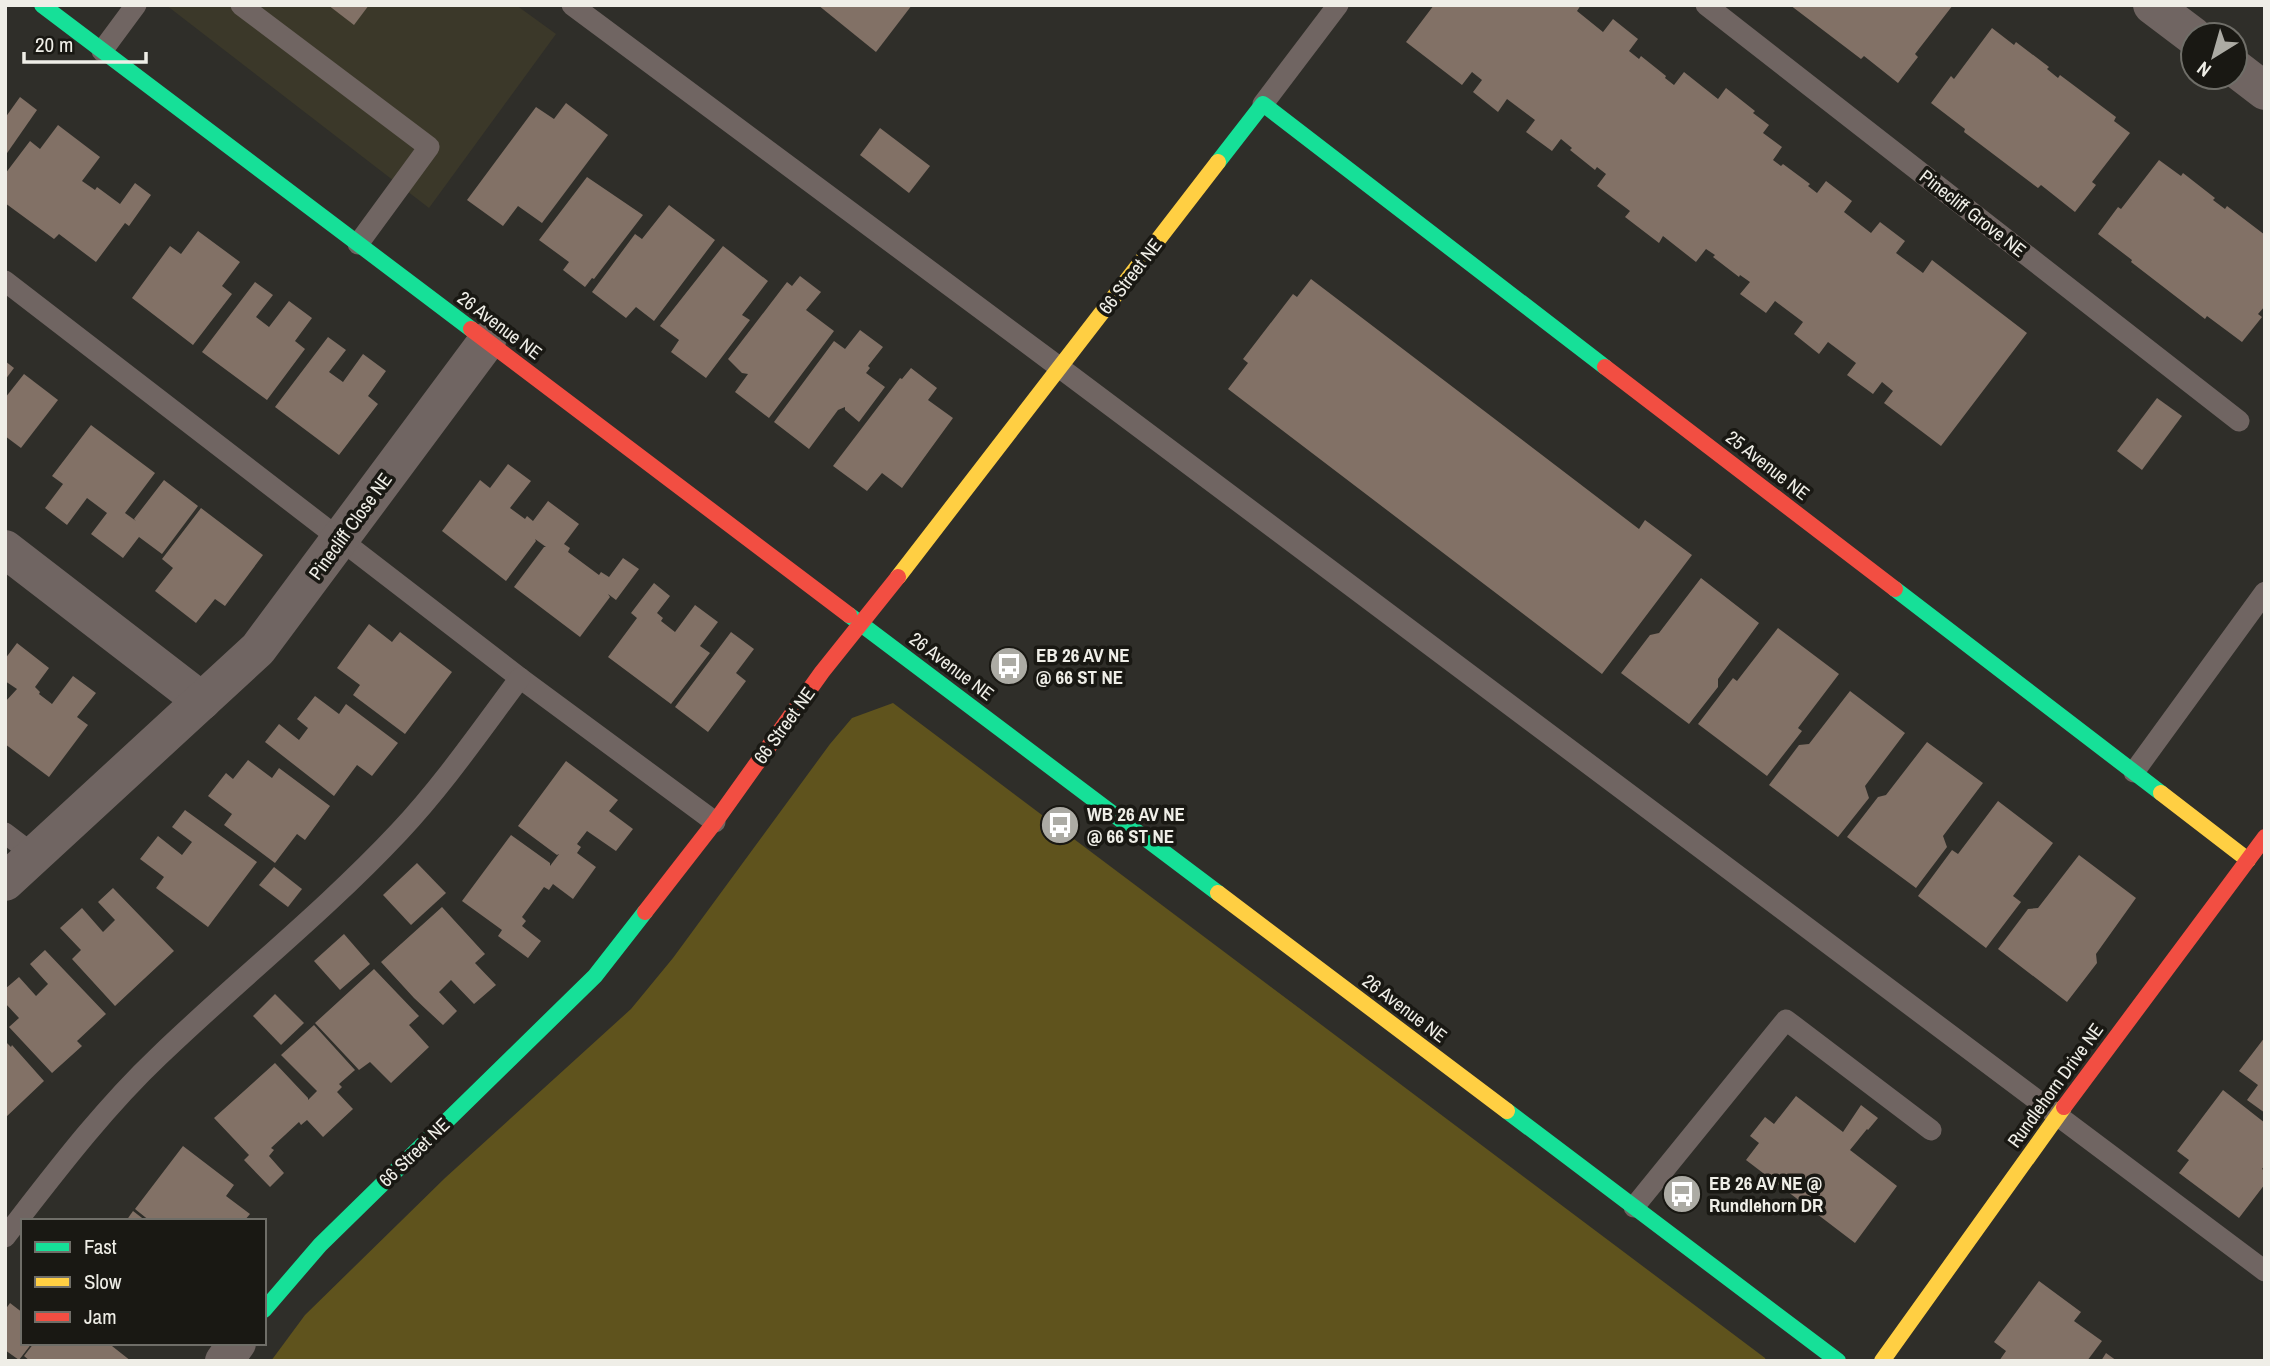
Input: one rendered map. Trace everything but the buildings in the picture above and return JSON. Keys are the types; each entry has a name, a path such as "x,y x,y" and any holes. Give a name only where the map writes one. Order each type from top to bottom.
{"street":[{"name":"26 Avenue NE","path":"41,5 1838,1361"},
{"path":"2160,8 2179,24"},
{"path":"2249,78 2265,90"},
{"name":"66 Street NE","path":"266,1308 320,1245 595,976 715,822 822,672 862,624 1263,104"},
{"name":"25 Avenue NE","path":"1263,104 2248,860"},
{"name":"Pinecliff Close NE","path":"5,882 20,844 202,701 258,649 487,341"},
{"path":"5,549 202,701"},
{"name":"Rundlehorn Drive NE","path":"1882,1361 2058,1115 2265,837"},
{"path":"223,1361 235,1345"}],"lane":[{"path":"102,51 136,5"},
{"path":"240,5 429,147 358,244"},
{"path":"572,5 2265,1271"},
{"path":"1263,104 1338,5"},
{"name":"Pinecliff Grove NE","path":"1706,5 2239,421"},
{"path":"5,281 520,678 715,822"},
{"path":"2134,772 2265,592"},
{"path":"5,1237 75,1147 158,1056 249,976 399,832 440,786 520,678"},
{"path":"1634,1207 1786,1020 1930,1130"}],"shaded area":[{"path":"166,5 516,5 556,34 429,208"},
{"path":"893,703 1766,1361 271,1361 305,1315 445,1178 631,1009 673,958 852,718"}],"traffic: fast":[{"path":"42,5 471,329"},
{"path":"1218,162 1263,104 1605,367"},
{"path":"1895,589 2161,793"},
{"path":"849,615 1218,893"},
{"path":"266,1308 320,1245 595,976 645,912"},
{"path":"1507,1111 1838,1361"}],"traffic: slow":[{"path":"898,577 1218,162"},
{"path":"2161,793 2248,860"},
{"path":"1218,893 1507,1111"},
{"path":"1882,1361 2064,1107"}],"traffic: jam":[{"path":"471,329 849,615"},
{"path":"1605,367 1895,589"},
{"path":"645,912 715,822 822,672 898,577"},
{"path":"2064,1107 2265,837"}],"place":[{"name":"EB 26 AV NE @ 66 ST NE","path":"1009,666"},
{"name":"WB 26 AV NE @ 66 ST NE","path":"1060,825"},
{"name":"EB 26 AV NE @ Rundlehorn DR","path":"1682,1194"}]}
